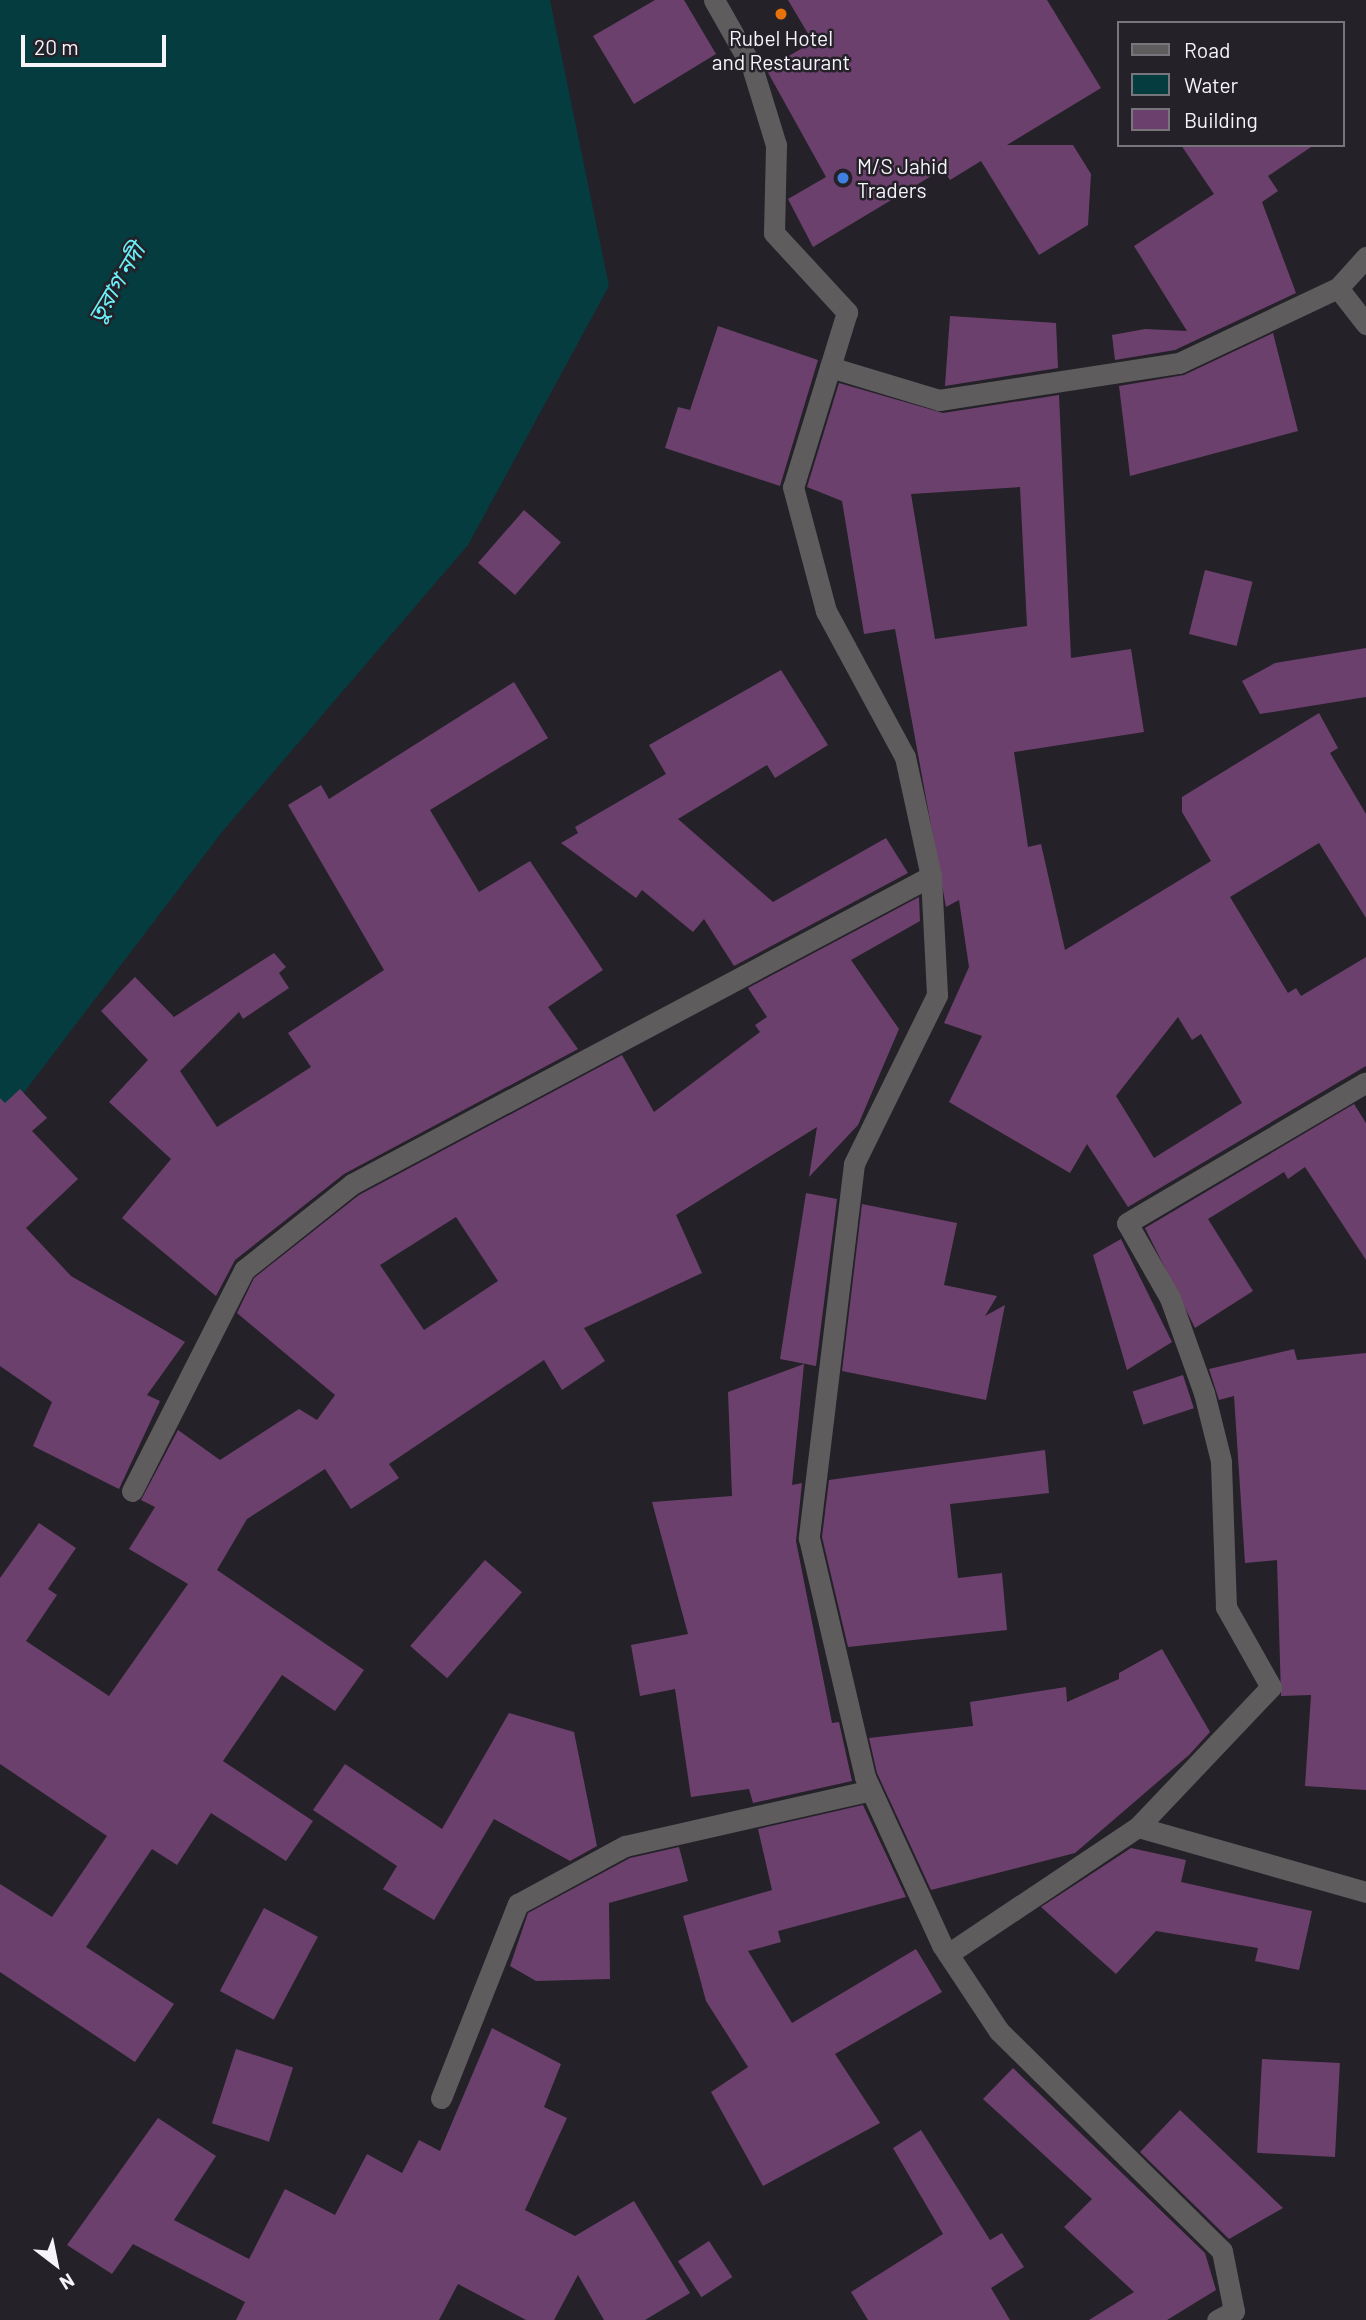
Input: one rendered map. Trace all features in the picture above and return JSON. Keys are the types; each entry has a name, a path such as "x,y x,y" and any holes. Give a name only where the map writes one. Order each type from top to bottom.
{"street":[{"path":"714,0 752,67 776,145 774,233 847,312 793,487 826,611 905,757 931,876 937,995 853,1164 809,1538 871,1790 948,1954 999,2031 1222,2252 1234,2311 1217,2320"},
{"path":"830,367 939,400 1179,363 1338,288 1366,257"},
{"path":"1338,288 1366,324"},
{"path":"132,1491 244,1270 352,1184 931,876"},
{"path":"948,1954 1138,1827 1271,1687 1226,1607 1221,1461 1204,1393 1170,1298 1127,1223 1366,1082"},
{"path":"441,2098 518,1904 625,1846 871,1790"},
{"path":"1138,1827 1366,1892"}],"water":[{"name":"তুরাগ নদী","path":"0,0 550,0 609,286 468,545 222,832 0,1124"}],"building":[{"path":"655,0 684,0 716,54 634,104 593,36"},
{"path":"788,0 1047,0 1101,88 1007,145 1073,145 1091,174 1088,225 1039,255 981,161 950,180 943,169 813,247 788,199 826,177 766,69 813,42"},
{"path":"1182,147 1311,147 1268,176 1278,191 1262,202 1296,293 1175,350 1115,360 1112,335 1145,329 1187,331 1134,246 1214,194"},
{"path":"950,316 1056,323 1058,368 945,386"},
{"path":"718,326 818,360 780,486 665,448 678,407 690,410"},
{"path":"1273,333 1298,431 1130,476 1119,386 1184,375"},
{"path":"839,383 943,413 1059,395 1071,658 1131,649 1144,732 1014,752 1028,847 1041,844 1065,950 1211,861 1182,812 1182,797 1319,713 1338,748 1330,753 1366,814 1366,918 1319,843 1230,897 1288,993 1296,988 1301,996 1366,957 1366,1066 1128,1207 1087,1144 1070,1173 949,1102 982,1036 944,1023 969,967 959,900 946,907 895,629 864,634 842,501 807,487","holes":["1020,487 1027,626 935,639 911,494","1178,1017 1192,1040 1201,1034 1242,1103 1154,1158 1116,1096"]},
{"path":"524,510 561,542 515,595 478,563"},
{"path":"1205,570 1253,582 1237,646 1189,634"},
{"path":"1366,648 1366,697 1260,714 1242,681 1275,663"},
{"path":"781,670 828,745 775,778 767,765 678,819 773,902 886,838 908,873 734,966 704,919 693,932 642,890 636,898 561,843 578,833 575,827 666,774 649,745"},
{"path":"514,682 548,738 430,810 479,892 530,861 603,970 548,1007 578,1049 344,1174 235,1260 216,1296 122,1218 171,1159 109,1102 148,1060 101,1011 135,977 174,1017 274,953 286,967 279,973 289,988 243,1019 239,1012 180,1071 217,1127 311,1067 288,1033 384,970 288,805 321,785 329,799"},
{"path":"919,897 920,921 851,960 899,1029 858,1125 809,1177 817,1127 676,1215 702,1273 584,1328 605,1361 562,1390 544,1360 389,1464 399,1478 351,1509 325,1469 247,1519 217,1570 364,1670 335,1711 282,1675 223,1761 313,1821 286,1861 211,1813 177,1865 152,1849 86,1947 174,2004 135,2062 0,1972 0,1884 52,1917 107,1836 0,1764 0,1578 39,1523 76,1548 48,1589 57,1595 26,1641 109,1696 188,1584 129,1549 155,1507 141,1500 178,1430 220,1460 299,1409 317,1420 335,1395 237,1313 254,1278 359,1195 622,1055 654,1112 760,1032 755,1025 767,1017 748,988","holes":["456,1217 498,1281 424,1330 380,1265"]},
{"path":"20,1089 47,1118 32,1131 78,1179 26,1228 71,1276 185,1342 147,1395 160,1401 119,1489 33,1446 52,1402 0,1366 0,1098 5,1103"},
{"path":"1354,1104 1366,1123 1366,1260 1305,1167 1288,1179 1284,1172 1208,1219 1253,1291 1195,1328 1145,1228"},
{"path":"806,1193 837,1199 816,1366 780,1359"},
{"path":"862,1204 957,1223 944,1285 997,1296 985,1316 1005,1305 986,1400 842,1371"},
{"path":"1121,1239 1172,1342 1127,1370 1093,1255"},
{"path":"1294,1349 1297,1360 1366,1353 1366,1790 1305,1786 1311,1695 1281,1696 1277,1560 1245,1563 1234,1396 1219,1400 1209,1369"},
{"path":"804,1364 792,1485 802,1483 796,1541 832,1723 839,1722 852,1781 753,1803 749,1789 691,1797 675,1689 640,1696 631,1645 688,1634 652,1502 732,1496 728,1392"},
{"path":"1183,1375 1194,1408 1143,1425 1133,1391"},
{"path":"1045,1450 1049,1493 950,1504 958,1578 1002,1573 1007,1630 848,1647 822,1537 829,1480"},
{"path":"485,1560 522,1592 447,1678 410,1646"},
{"path":"1162,1649 1210,1732 1189,1755 1075,1853 931,1890 877,1773 869,1738 973,1726 970,1702 1066,1687 1067,1702 1119,1679 1119,1673"},
{"path":"509,1713 574,1732 597,1846 570,1861 494,1819 434,1920 383,1889 397,1866 313,1810 345,1764 442,1829"},
{"path":"863,1805 906,1897 778,1931 781,1942 748,1951 792,2023 916,1949 942,1992 835,2054 880,2123 763,2186 711,2092 748,2067 706,2001 683,1916 772,1890 758,1829"},
{"path":"679,1847 688,1881 609,1903 610,1979 536,1981 510,1966 528,1913 630,1858"},
{"path":"1131,1848 1186,1860 1181,1882 1312,1911 1299,1970 1255,1961 1258,1948 1156,1931 1116,1974 1041,1907"},
{"path":"264,1908 318,1937 274,2020 220,1991"},
{"path":"492,2028 561,2064 544,2107 567,2118 525,2210 575,2236 634,2201 690,2293 645,2320 604,2320 578,2275 554,2320 526,2320 458,2284 439,2320 236,2320 245,2302 133,2244 112,2274 67,2245 158,2118 216,2156 174,2220 249,2259 285,2189 335,2215 367,2154 402,2173 419,2140 440,2151"},
{"path":"236,2049 293,2068 269,2142 212,2123"},
{"path":"1262,2059 1340,2063 1335,2157 1257,2153"},
{"path":"1013,2068 1205,2253 1216,2290 1167,2320 1089,2320 1134,2292 1064,2227 1092,2199 983,2099"},
{"path":"1180,2110 1283,2208 1229,2239 1140,2152"},
{"path":"921,2130 990,2240 1002,2233 1024,2267 991,2288 1010,2320 868,2320 851,2292 943,2234 893,2148"},
{"path":"709,2241 732,2277 701,2297 678,2261"}],"place":[{"name":"Rubel Hotel and Restaurant","path":"781,14"},
{"name":"M/S Jahid Traders","path":"843,178"}]}
